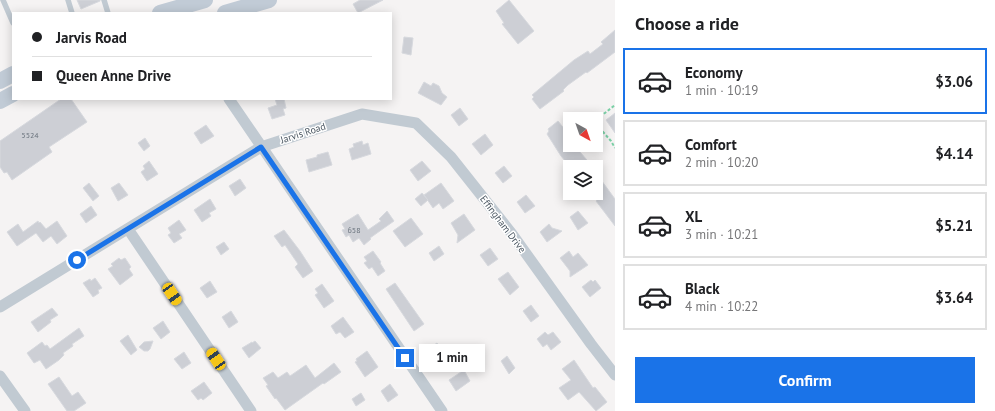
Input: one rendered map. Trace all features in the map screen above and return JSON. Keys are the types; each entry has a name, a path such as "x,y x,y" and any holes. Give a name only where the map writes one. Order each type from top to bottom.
{"main road":[{"path":"168,12 205,0"},
{"path":"227,12 269,0"},
{"path":"0,81 12,75"},
{"path":"0,101 12,95"}],"street":[{"path":"230,100 442,411"},
{"name":"Jarvis Road","path":"0,307 261,147 362,114"},
{"name":"Effingham Drive","path":"362,114 416,123 451,157 512,234 615,375"},
{"path":"128,229 251,411"},
{"path":"0,376 25,411"}],"lane":[{"path":"4,0 12,20"},
{"path":"68,0 72,12"},
{"path":"104,0 108,12"}],"path":[{"path":"603,114 615,105"},
{"path":"603,132 615,148"}],"building":[{"path":"77,0 100,0 100,1 81,9"},
{"path":"360,0 383,0 360,12 357,12 353,4"},
{"path":"509,0 534,31 518,44 502,24 504,23 496,11"},
{"path":"615,30 615,52 568,85 563,90 564,91 540,109 532,99 534,97 532,95 574,60 588,51 590,54 603,44 601,42"},
{"path":"404,37 413,38 411,55 402,53"},
{"path":"424,82 431,86 433,83 439,86 442,93 447,97 441,105 418,93"},
{"path":"60,100 72,100 87,122 49,147 52,152 12,180 7,172 4,173 0,167 0,141"},
{"path":"275,100 284,100 286,108 283,109 285,115 272,119 268,108 277,105"},
{"path":"460,108 468,119 459,126 451,115"},
{"path":"615,113 615,133 606,120"},
{"path":"558,121 563,127 563,152 580,152 587,160 564,160 547,134 549,131 548,129"},
{"path":"206,125 214,136 201,144 194,133"},
{"path":"485,134 493,145 481,155 472,144"},
{"path":"145,138 150,146 144,151 138,143"},
{"path":"362,141 363,145 368,143 371,154 352,160 349,149 354,147 353,144"},
{"path":"328,152 332,165 309,172 306,160"},
{"path":"149,161 158,174 147,181 141,172 145,169 143,166"},
{"path":"422,161 431,171 418,181 410,170"},
{"path":"504,166 512,176 503,183 495,173"},
{"path":"240,179 246,188 235,196 229,186"},
{"path":"89,183 99,196 93,201 83,188"},
{"path":"119,183 128,195 118,201 111,188"},
{"path":"441,183 454,201 443,209 439,203 433,208 424,195"},
{"path":"603,183 615,199 615,226 596,201 603,200"},
{"path":"422,193 428,200 421,206 415,199"},
{"path":"526,195 535,206 525,213 517,202"},
{"path":"210,199 216,209 209,213 211,216 202,222 194,210"},
{"path":"91,206 97,215 86,223 80,214"},
{"path":"387,211 394,221 370,238 371,239 364,245 359,238 353,242 349,235 346,237 342,230 345,229 342,224 358,214 368,230 381,221 379,219"},
{"path":"578,211 588,223 578,230 570,217"},
{"path":"464,214 475,230 457,243 458,235 451,223"},
{"path":"411,218 423,234 405,247 393,231"},
{"path":"179,220 186,230 179,234 182,238 174,243 168,235 171,233 168,228"},
{"path":"38,221 46,229 57,221 67,236 57,244 51,236 43,242 36,233 17,246 7,232 18,224 23,232"},
{"path":"549,224 552,228 562,231 547,242 540,232"},
{"path":"284,230 313,271 303,278 295,267 298,264 285,245 282,247 274,236"},
{"path":"224,242 229,249 221,255 216,247"},
{"path":"439,246 444,254 434,261 429,253"},
{"path":"490,248 498,259 488,266 480,255"},
{"path":"373,251 381,262 380,263 385,271 378,276 372,267 369,269 364,263 367,261 364,257"},
{"path":"569,251 573,257 578,253 588,265 570,277 570,271 560,258"},
{"path":"119,258 121,260 125,258 131,267 129,269 133,275 120,285 108,269 113,266 111,264"},
{"path":"508,272 519,287 510,295 498,279"},
{"path":"95,278 102,288 98,290 99,293 93,297 83,283 90,279 91,281"},
{"path":"591,280 593,282 595,280 601,288 590,297 582,287"},
{"path":"210,281 217,292 207,298 200,288"},
{"path":"395,283 424,324 414,331 386,289"},
{"path":"322,284 334,301 324,308 315,295 318,293 315,289"},
{"path":"531,305 539,316 531,322 523,311"},
{"path":"52,308 58,315 50,320 51,322 38,332 31,322"},
{"path":"231,311 238,322 229,328 222,317"},
{"path":"343,317 354,332 345,338 340,332 336,334 331,326"},
{"path":"163,321 170,332 161,339 153,328"},
{"path":"79,328 84,336 72,344 73,346 63,353 64,355 59,360 46,369 40,360 34,363 27,353 42,342 50,349"},
{"path":"545,332 548,335 553,332 561,342 551,350 547,344 543,347 537,339"},
{"path":"128,335 137,350 131,355 120,341"},
{"path":"153,341 148,351 144,351 139,347 144,342"},
{"path":"255,341 261,348 249,358 242,348"},
{"path":"437,343 441,349 445,346 452,354 438,366 427,350"},
{"path":"367,351 378,367 365,377 355,362 357,361 356,359"},
{"path":"184,352 191,363 182,369 174,359"},
{"path":"507,356 515,368 509,374 501,361"},
{"path":"574,360 593,388 595,387 607,402 596,411 579,392 568,400 559,388 571,380 562,369"},
{"path":"334,363 341,372 285,410 266,386 268,385 263,378 273,372 278,378 287,372 290,376 306,365 315,378"},
{"path":"464,370 470,381 456,391 449,380"},
{"path":"59,377 72,396 78,392 86,403 74,411 67,411 48,384"},
{"path":"204,382 212,393 203,400 201,398 198,400 191,391"},
{"path":"390,384 398,395 388,402 381,391"},
{"path":"361,393 365,400 356,406 352,399"}],"route":[{"path":"77,260 261,147 405,358"}]}
